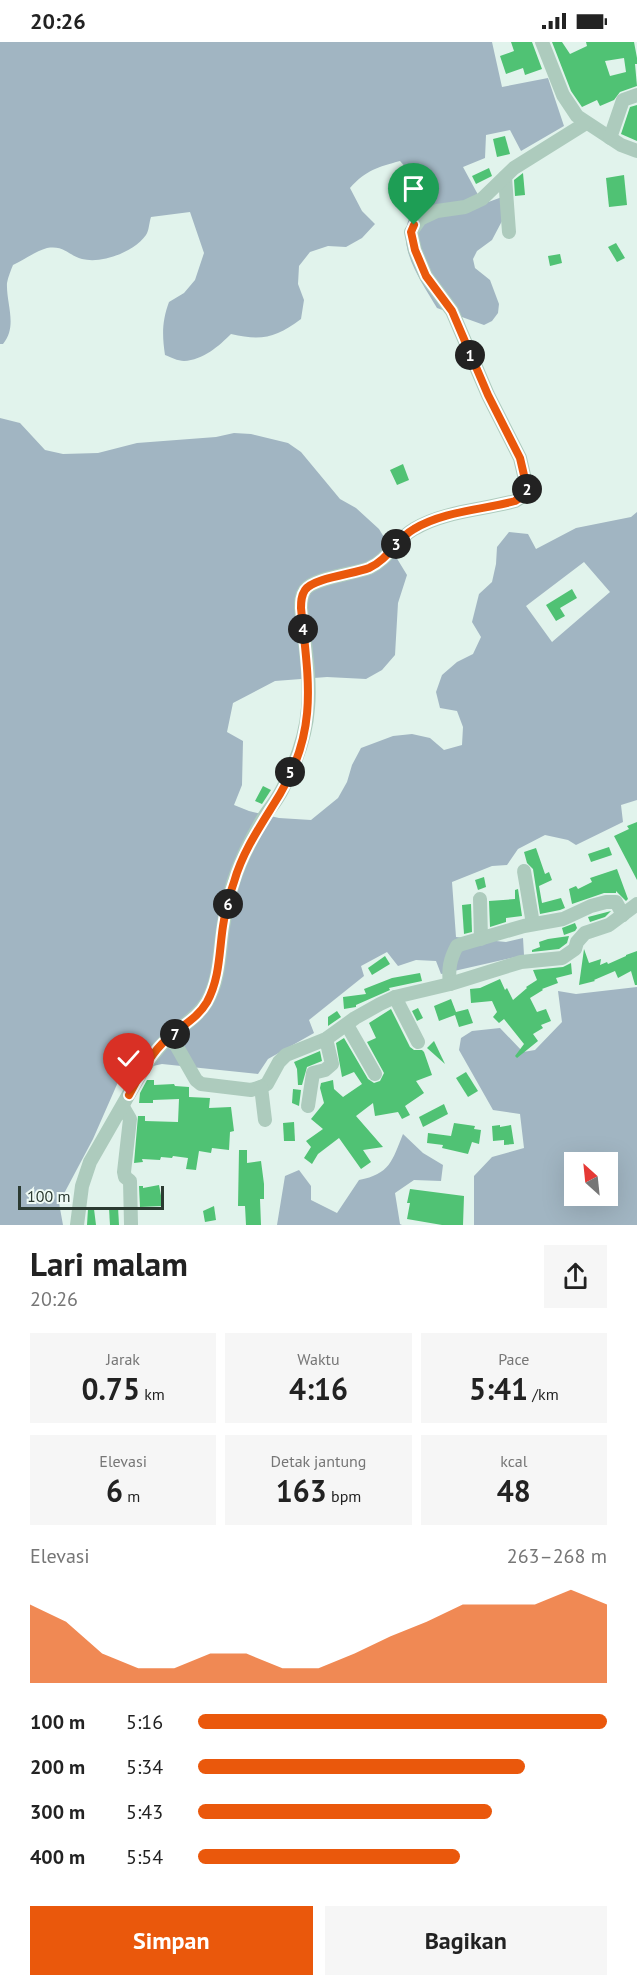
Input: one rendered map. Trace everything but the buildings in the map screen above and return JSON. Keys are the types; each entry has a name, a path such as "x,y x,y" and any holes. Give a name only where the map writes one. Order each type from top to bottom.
{"street":[{"path":"542,42 568,105 577,116 610,138 637,151"},
{"path":"610,138 623,100 637,95"},
{"path":"77,1225 85,1175 90,1162 148,1061 167,1039 192,1021 206,1003 213,989 218,971 223,926 234,882 243,858 263,819 281,792 297,756 305,733 309,708 309,681 301,608 306,588 314,583 349,575 380,562 414,528 443,517 515,501 523,496 527,488 520,458 488,395 452,311 426,276 415,250 411,232 420,219 437,211 465,207 482,199 514,168 586,123"},
{"path":"506,177 509,232"},
{"path":"524,871 533,924"},
{"path":"480,898 481,939"},
{"path":"450,984 448,971 457,946 533,924 563,919 591,906 613,901 623,915"},
{"path":"167,1039 176,1045 196,1080 201,1084 251,1090 261,1088 267,1084 286,1054 326,1039 368,1011 395,997 450,984 521,962 562,958 575,949 577,942 585,933 609,925 637,904"},
{"path":"395,997 418,1042"},
{"path":"347,1025 375,1074"},
{"path":"308,1106 313,1073 325,1070 332,1064 326,1039"},
{"path":"261,1088 265,1120"},
{"path":"123,1107 130,1119 124,1172 125,1177 130,1181 131,1224"}],"shaded area":[{"path":"0,42 492,42 502,87 548,78 564,126 521,151 510,130 486,135 485,158 463,167 483,204 502,197 502,221 492,240 477,251 473,259 475,268 490,280 499,304 498,313 492,321 484,325 437,308 414,268 407,246 407,225 421,200 414,177 400,161 373,170 361,177 350,188 362,211 375,224 362,238 346,247 328,246 310,252 299,266 298,284 304,300 301,319 276,334 251,337 231,334 210,352 191,360 182,361 165,355 163,328 169,302 184,293 195,280 204,253 190,212 151,217 147,233 141,241 134,247 108,258 82,259 63,249 53,247 39,251 13,265 7,283 10,330 3,344 0,344"},
{"path":"0,418 20,423 45,450 63,454 98,453 137,443 216,437 234,433 251,434 288,443 301,452 340,499 356,508 379,529 407,575 398,603 395,655 382,670 366,679 327,677 275,681 233,703 227,732 243,741 242,785 234,805 279,818 311,820 338,798 361,748 393,736 412,734 430,738 444,750 462,745 463,727 457,711 440,708 436,692 442,675 457,662 473,654 481,637 472,622 479,594 492,582 497,547 509,532 528,534 536,549 576,528 631,517 637,512 637,800 621,805 623,822 576,845 568,840 545,835 518,849 507,865 492,866 452,882 456,937 506,942 523,938 524,955 441,974 436,961 416,960 398,966 387,952 361,966 364,976 309,1020 314,1033 268,1059 258,1074 162,1064 122,1073 93,1139 59,1203 63,1225 0,1225","holes":["584,562 610,592 552,642 526,606"]},
{"path":"637,987 637,1225 474,1225 474,1176 492,1157 524,1148 520,1114 493,1110 459,1050 461,1038 472,1031 500,1028 523,1052 535,1050 562,1022 558,991 576,994"},
{"path":"403,1134 423,1153 443,1165 441,1181 414,1180 395,1193 402,1225 277,1225 285,1176 299,1170 311,1186 311,1200 337,1213 359,1180 384,1170 396,1152"}],"route":[{"path":"129,1095 148,1061 167,1039 192,1021 206,1003 213,989 218,971 223,926 234,882 243,858 263,819 281,792 297,756 305,733 309,708 309,681 301,608 306,588 314,583 349,575 380,562 414,528 443,517 515,501 523,496 527,488 527,480 520,458 488,395 452,311 426,276 415,250 411,232 414,225"}]}
